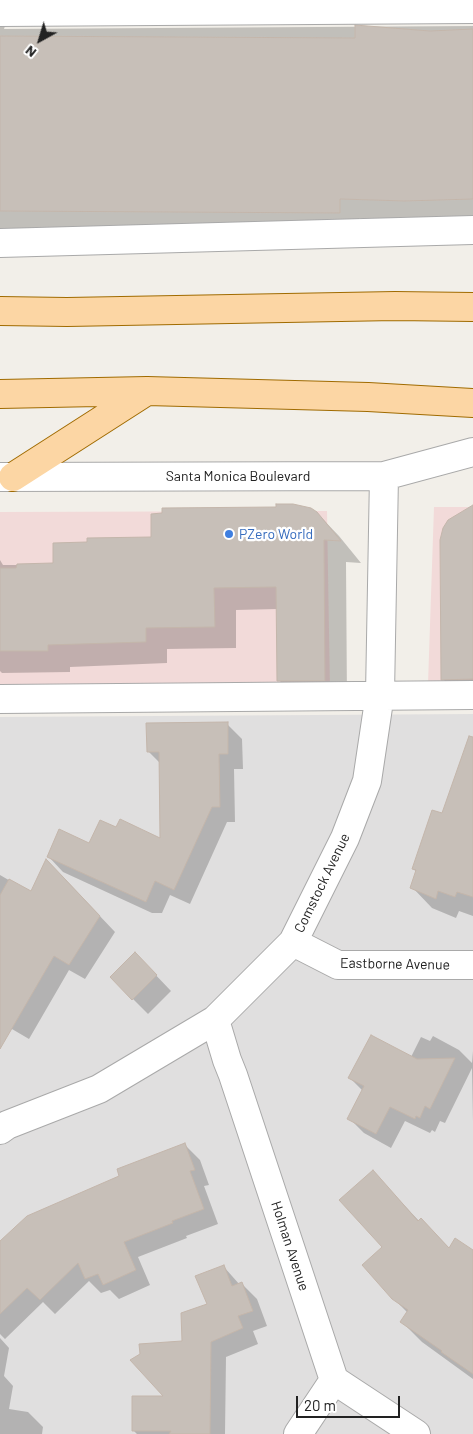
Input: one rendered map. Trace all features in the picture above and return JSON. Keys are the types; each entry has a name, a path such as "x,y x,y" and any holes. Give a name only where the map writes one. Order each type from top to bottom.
{"main road":[{"path":"0,311 67,312 394,306 473,307"},
{"path":"0,394 147,391 473,402"},
{"path":"7,477 147,391"}],"street":[{"path":"0,12 473,9"},
{"path":"0,243 473,230"},
{"name":"Santa Monica Boulevard","path":"7,477 384,476 473,452"},
{"name":"Comstock Avenue","path":"2,1124 99,1089 215,1020 293,942 345,838 368,781 380,694 384,476"},
{"path":"0,699 380,694 473,695"},
{"name":"Eastborne Avenue","path":"293,942 338,965 473,965"},
{"name":"Holman Avenue","path":"215,1020 334,1380"},
{"path":"298,1434 334,1380 416,1434"}],"shaded area":[{"path":"434,507 473,507 473,684 428,684"},
{"path":"327,511 330,689 0,692 0,512"},
{"path":"473,714 473,1434 0,1434 0,717"}],"building":[{"path":"355,25 430,31 473,29 473,199 405,201 340,199 340,213 0,211 0,36 355,38"},
{"path":"276,504 293,504 311,508 317,512 341,541 324,540 325,681 277,681 276,587 214,588 215,627 146,628 146,642 48,645 48,651 0,651 0,568 16,568 17,564 53,563 53,543 87,542 87,538 151,537 151,514 162,513 162,508 276,507"},
{"path":"473,505 473,679 441,680 440,540 443,528 448,520"},
{"path":"228,722 228,754 219,754 220,807 212,807 174,890 155,881 146,902 47,857 59,829 89,843 100,820 116,827 120,819 160,838 159,752 147,752 146,723"},
{"path":"469,736 473,737 473,897 457,892 455,897 438,891 436,899 410,888 416,870 412,869 432,810 442,813"},
{"path":"46,859 100,916 69,965 54,956 0,1049 0,895 9,879 31,891"},
{"path":"135,952 157,975 132,1000 110,977"},
{"path":"371,1035 417,1059 455,1058 430,1109 425,1106 420,1118 416,1116 415,1119 390,1107 376,1134 347,1119 364,1086 348,1078"},
{"path":"185,1143 195,1170 190,1171 204,1209 124,1242 136,1270 103,1285 98,1274 85,1279 78,1263 40,1300 27,1288 0,1314 0,1241 27,1216 119,1176 117,1169"},
{"path":"373,1170 418,1221 421,1218 449,1248 455,1238 473,1250 473,1374 400,1322 408,1310 392,1299 362,1265 382,1247 339,1200"},
{"path":"224,1265 232,1286 242,1282 253,1311 238,1316 243,1328 211,1342 210,1434 169,1434 171,1431 132,1431 132,1396 163,1396 130,1360 140,1354 139,1344 182,1341 181,1313 207,1304 195,1276"}],"place":[{"name":"PZero World","path":"229,534"}]}
